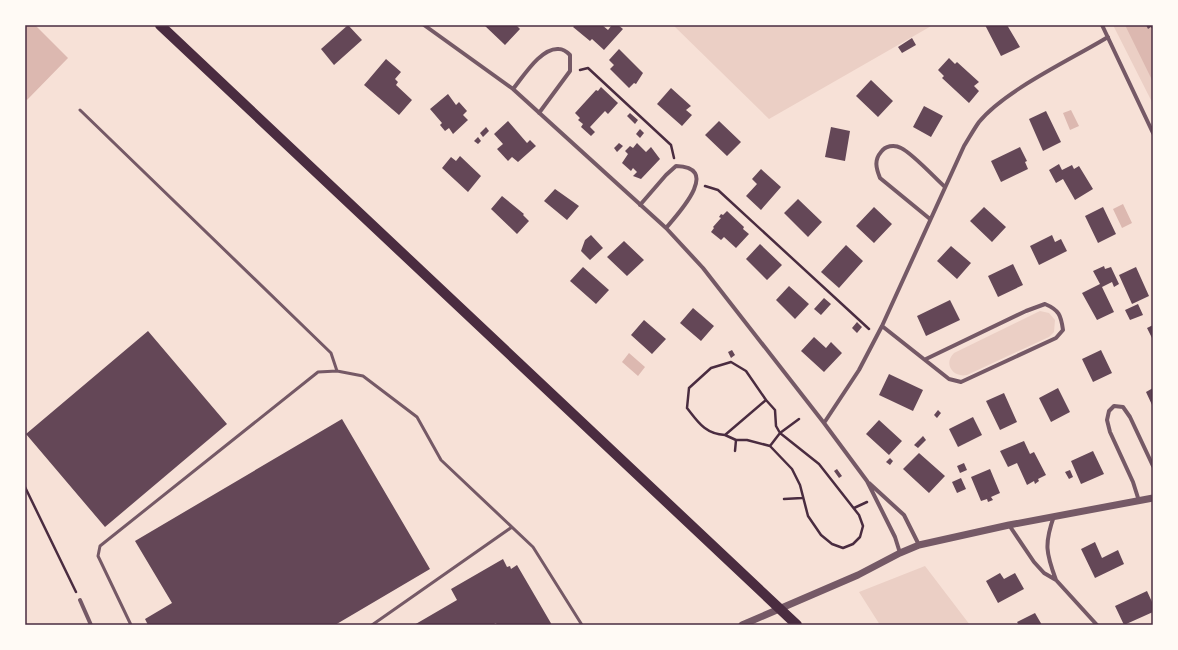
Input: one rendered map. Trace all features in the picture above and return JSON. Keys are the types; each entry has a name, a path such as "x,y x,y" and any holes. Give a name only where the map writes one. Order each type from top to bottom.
{"main road":[{"path":"160,25 797,625"}],"street":[{"path":"424,25 513,89 666,228 703,268 824,423 867,481 904,515 919,545"},
{"path":"1102,25 1153,133"},
{"path":"824,423 859,370 882,326 964,146 980,122 1001,102 1108,37"},
{"path":"513,89 541,55 551,49 561,49 570,55 570,72 539,113"},
{"path":"930,219 880,178 876,168 877,159 882,151 890,146 900,147 945,187"},
{"path":"640,205 666,175 676,166 684,166 692,170 696,177 697,184 692,196 666,228"},
{"path":"882,326 926,359 949,379 961,382 1056,338 1063,330 1062,320 1056,308 1045,304 1026,311 926,359"},
{"path":"1139,501 1133,482 1110,432 1107,420 1109,411 1114,406 1123,408 1130,418 1153,466"},
{"path":"867,481 895,537 900,553"},
{"path":"743,624 858,575 900,553 919,545 1009,525 1153,498"},
{"path":"1054,516 1046,546 1048,559 1056,580"},
{"path":"1009,525 1034,562 1044,572 1056,580 1097,625"},
{"path":"80,600 91,625"}],"lane":[{"path":"80,110 330,353 337,371"},
{"path":"131,625 98,556 100,546 318,372 337,371 363,376 417,417 441,460 533,547 582,625"},
{"path":"372,625 512,527"}],"path":[{"path":"570,72 588,68 671,145 676,166"},
{"path":"697,184 718,190 876,336"},
{"path":"731,362 746,371 766,400 775,410 776,426 780,433 819,464 859,515 863,526 860,537 853,544 843,548 832,544 821,535 808,516 802,498 800,485 792,469 770,446 747,440 736,440 725,435 713,434 699,423 686,408 690,388 711,368 731,362"},
{"path":"725,435 766,400"},
{"path":"770,446 780,433 799,419"},
{"path":"736,440 736,451"},
{"path":"25,487 80,600"},
{"path":"784,499 802,498"},
{"path":"854,508 875,498"}],"shaded area":[{"path":"25,25 35,25 68,58 27,100 25,98"},
{"path":"673,25 933,25 769,119"},
{"path":"1113,25 1153,25 1153,104"},
{"path":"1125,25 1149,25 1153,33 1153,82"},
{"path":"1071,110 1079,126 1070,130 1063,113"},
{"path":"1123,204 1132,223 1122,228 1113,209"},
{"path":"1040,311 1049,313 1055,320 1054,332 1049,337 967,375 958,374 951,369 949,362 954,353"},
{"path":"629,353 645,367 638,376 622,362"},
{"path":"925,566 970,625 880,625 859,592"}],"building":[{"path":"348,25 362,40 334,65 321,49"},
{"path":"484,25 516,25 520,29 505,45"},
{"path":"575,25 602,25 608,30 612,25 618,25 623,29 604,50 592,39 590,41 573,27"},
{"path":"985,25 1007,25 1020,47 1001,56"},
{"path":"1146,25 1153,25 1153,30 1151,27 1148,29"},
{"path":"912,38 916,45 902,53 898,47"},
{"path":"619,49 643,73 636,84 634,83 629,88 610,69 614,65 609,60"},
{"path":"949,58 955,64 957,62 979,82 974,86 979,91 969,103 942,78 944,76 938,70"},
{"path":"386,59 401,72 395,79 398,82 396,85 412,100 399,115 364,85"},
{"path":"871,80 893,101 878,117 856,96"},
{"path":"601,87 618,103 608,114 605,111 590,127 595,132 591,136 581,127 583,124 578,120 580,118 575,113 596,90 598,91"},
{"path":"671,88 691,106 686,110 692,115 682,126 657,104"},
{"path":"448,94 456,105 459,102 467,111 463,115 468,120 453,134 449,128 445,131 440,125 442,123 430,109"},
{"path":"924,106 943,116 931,137 913,127"},
{"path":"1046,111 1061,142 1043,151 1029,119"},
{"path":"630,113 638,120 635,124 627,116"},
{"path":"508,121 527,143 530,140 536,146 518,162 512,157 508,161 497,149 503,144 494,134"},
{"path":"719,121 741,142 727,156 705,135"},
{"path":"486,127 489,131 483,137 480,133"},
{"path":"831,127 850,131 845,161 825,157"},
{"path":"640,129 644,133 640,138 636,134"},
{"path":"478,137 481,141 478,144 474,141"},
{"path":"619,143 623,146 617,152 614,148"},
{"path":"637,143 646,152 651,147 660,159 641,179 633,176 637,172 633,168 631,171 622,163 628,154 625,151 630,146 633,148"},
{"path":"1020,147 1027,161 1025,162 1028,169 1001,182 991,161"},
{"path":"460,156 481,176 468,192 442,168 451,157 456,161"},
{"path":"1059,164 1062,170 1072,165 1074,169 1079,166 1093,189 1075,200 1063,179 1056,183 1049,170"},
{"path":"761,169 781,187 761,210 746,196 757,184 752,179"},
{"path":"555,189 579,206 567,220 544,201"},
{"path":"502,196 524,214 523,215 529,221 517,234 491,209"},
{"path":"798,199 822,222 808,237 784,213"},
{"path":"874,207 892,224 874,243 856,226"},
{"path":"984,207 1006,227 992,242 970,221"},
{"path":"1103,207 1116,234 1098,243 1085,216"},
{"path":"727,211 744,227 743,229 749,234 736,248 724,237 721,240 711,232 714,228 713,227 721,218 719,217 721,214 723,215"},
{"path":"591,235 603,248 590,260 581,251 585,240"},
{"path":"1052,235 1055,242 1061,239 1067,251 1039,265 1030,246"},
{"path":"624,241 644,260 627,276 607,257"},
{"path":"760,244 782,265 767,280 746,259"},
{"path":"846,245 863,261 839,288 821,272"},
{"path":"951,246 971,263 957,279 937,261"},
{"path":"1013,264 1023,285 998,297 988,276"},
{"path":"1104,266 1105,269 1111,267 1119,284 1114,287 1112,282 1102,287 1114,312 1097,320 1082,293 1100,284 1093,271"},
{"path":"583,267 609,290 596,304 570,281"},
{"path":"1136,267 1149,296 1132,304 1119,275"},
{"path":"789,286 809,304 795,319 776,300"},
{"path":"824,298 831,304 821,315 814,309"},
{"path":"950,300 960,320 926,336 917,316"},
{"path":"1138,304 1143,315 1130,320 1125,310"},
{"path":"693,308 714,326 701,341 680,323"},
{"path":"644,320 666,339 652,354 631,335"},
{"path":"857,322 862,327 857,333 852,328"},
{"path":"1153,325 1153,340 1147,328"},
{"path":"148,331 227,424 105,527 26,434"},
{"path":"814,337 826,348 831,342 842,353 824,372 801,351"},
{"path":"732,350 735,355 731,358 728,352"},
{"path":"1101,350 1112,373 1093,382 1082,359"},
{"path":"889,374 923,390 913,411 879,395"},
{"path":"1058,388 1070,412 1051,422 1039,398"},
{"path":"1153,388 1153,407 1146,392"},
{"path":"1004,393 1017,422 1000,430 986,401"},
{"path":"938,410 941,413 937,418 934,415"},
{"path":"973,417 982,435 958,447 949,429"},
{"path":"342,419 430,569 335,625 148,625 145,619 172,603 135,541"},
{"path":"879,420 902,441 889,455 866,434"},
{"path":"923,436 926,440 918,448 914,445"},
{"path":"1024,441 1030,454 1034,452 1046,475 1038,479 1039,481 1035,484 1034,481 1027,485 1017,463 1008,467 1000,451"},
{"path":"1093,451 1104,474 1081,484 1071,461"},
{"path":"919,453 945,476 929,493 903,469"},
{"path":"890,458 893,461 890,465 886,462"},
{"path":"964,463 967,470 960,473 957,466"},
{"path":"837,469 842,476 839,478 834,471"},
{"path":"990,469 1000,493 991,497 993,500 988,502 987,499 981,501 971,477"},
{"path":"1070,470 1073,477 1069,479 1065,472"},
{"path":"961,478 966,489 957,493 952,482"},
{"path":"1095,542 1102,558 1118,550 1124,564 1095,578 1081,549"},
{"path":"503,559 507,567 510,566 511,569 517,565 552,625 497,625 496,623 492,625 414,625 457,600 451,589"},
{"path":"1000,573 1004,579 1015,573 1024,589 998,603 986,581"},
{"path":"1147,591 1152,602 1153,612 1124,625 1115,606"},
{"path":"1035,613 1042,625 1019,625 1017,622"}]}
